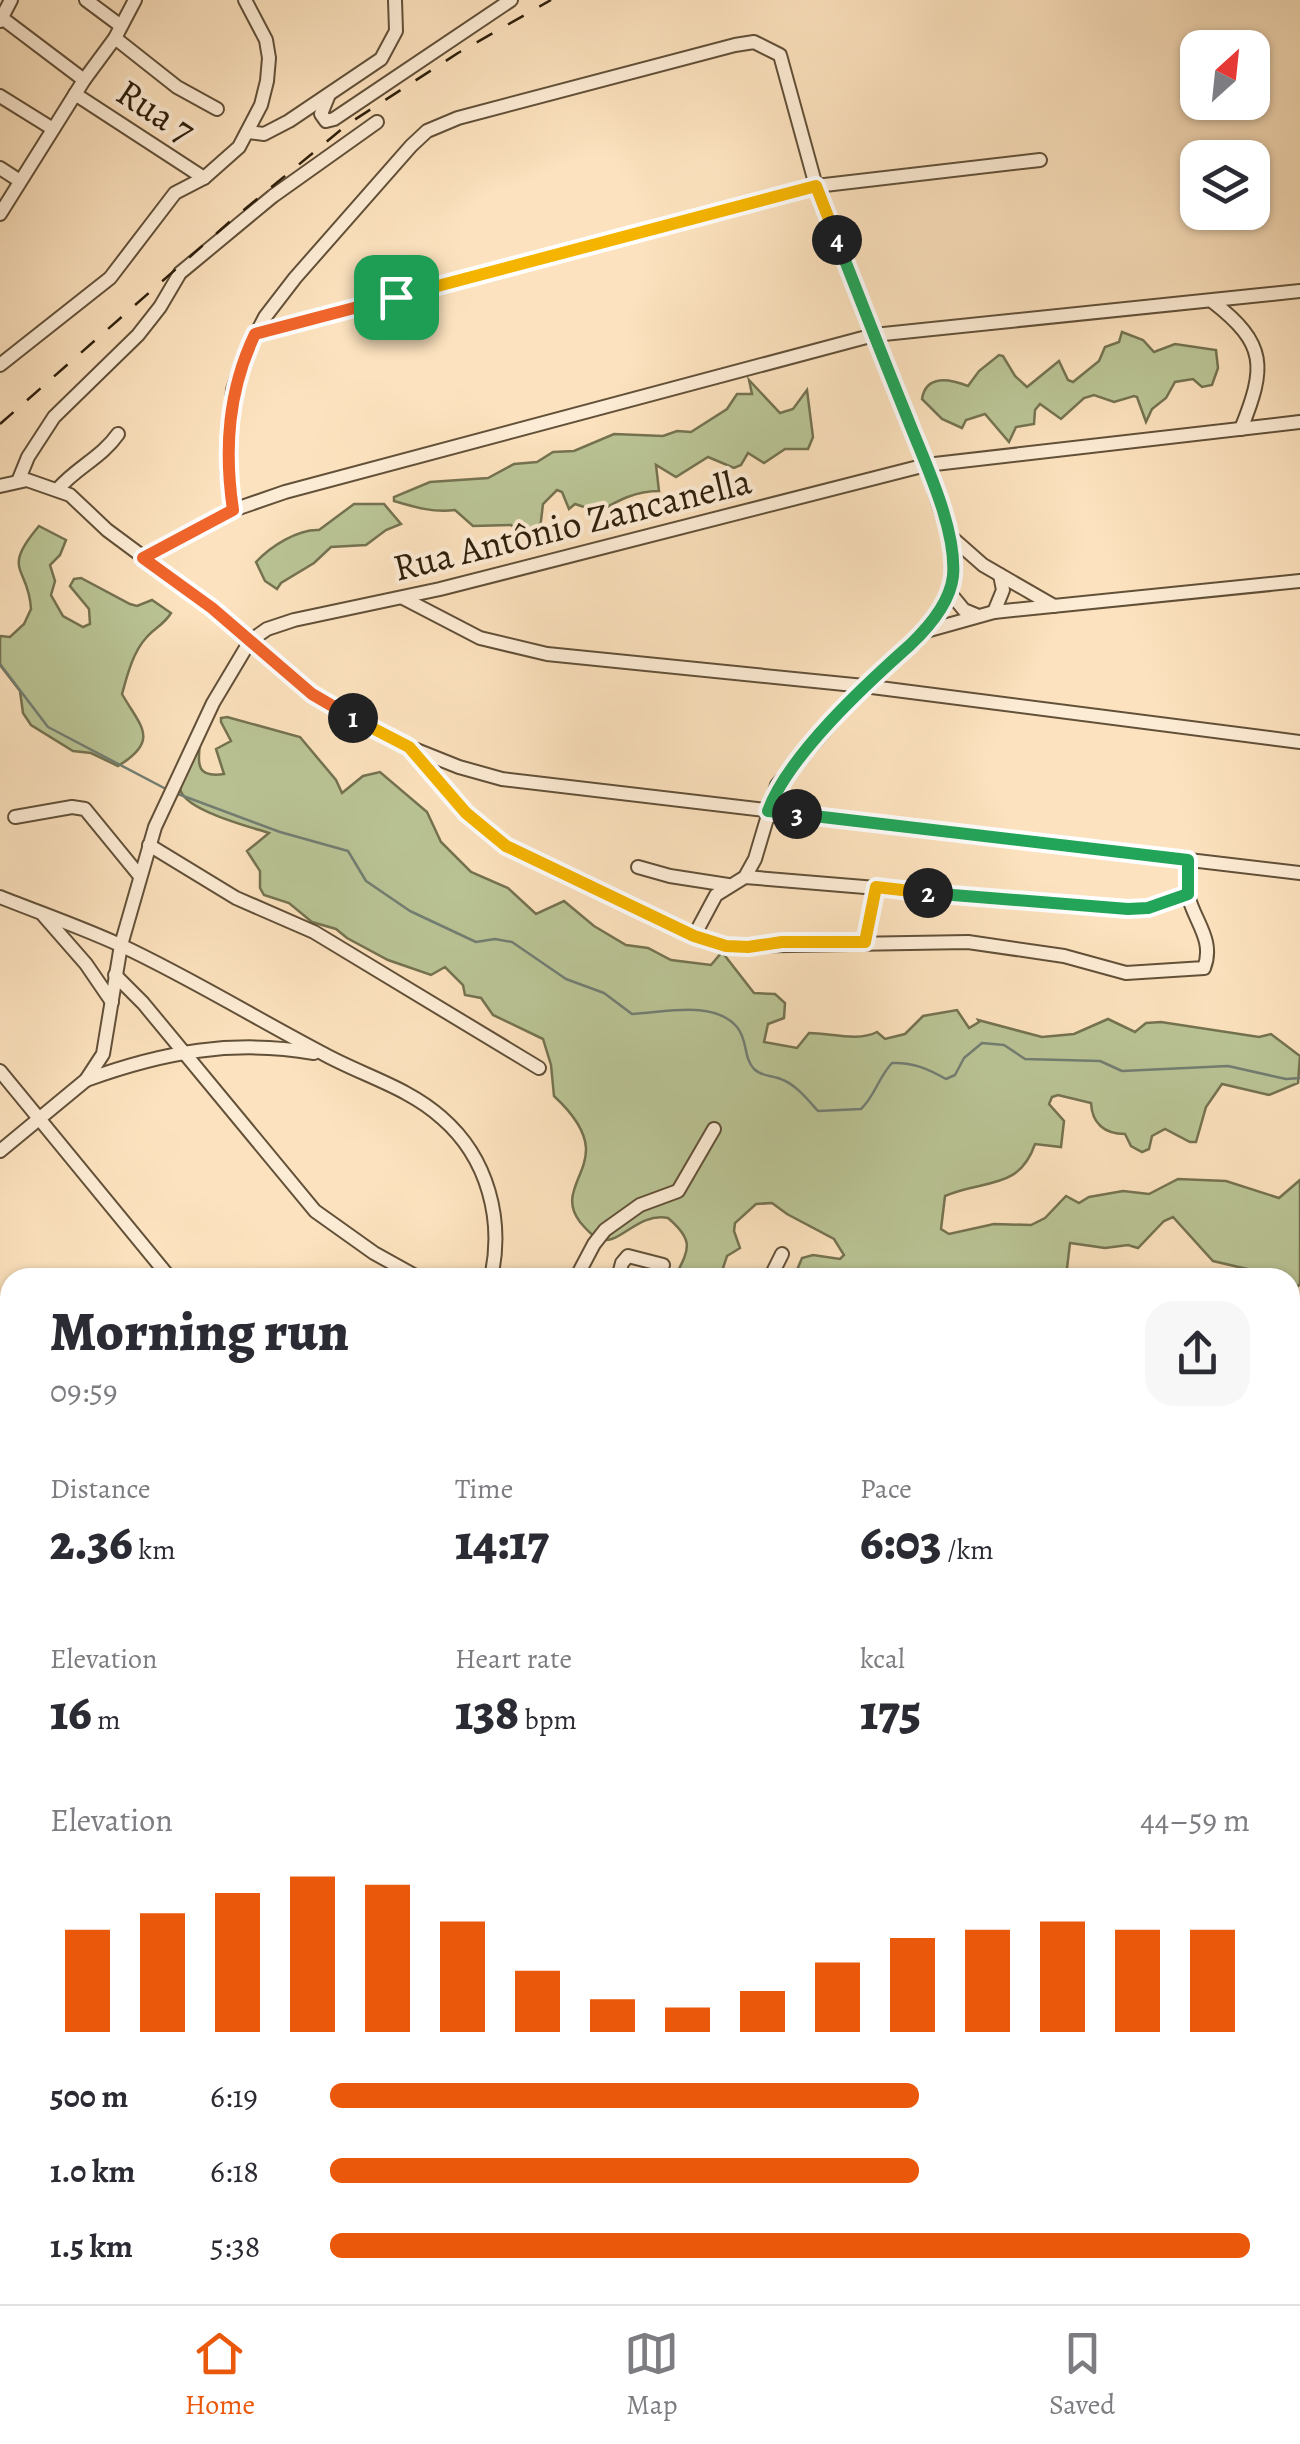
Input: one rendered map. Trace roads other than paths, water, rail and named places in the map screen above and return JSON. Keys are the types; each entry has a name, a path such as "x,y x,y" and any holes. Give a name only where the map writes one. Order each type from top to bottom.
{"street":[{"path":"11,0 1,19 84,80"},
{"path":"86,0 177,87 217,110"},
{"path":"0,214 136,0"},
{"path":"0,366 110,278 176,193 204,178 238,147 268,82 266,40 245,0"},
{"path":"248,132 264,134 328,97 380,59 396,32 395,0"},
{"path":"328,97 321,114 326,120 334,119 511,0"},
{"path":"233,510 227,468 233,390 255,334 295,278 427,130 458,118 754,42 780,55 816,186 926,465 949,536 953,575 950,594 924,632 864,686 777,785 761,844 745,877"},
{"name":"Rua 7","path":"75,94 204,178"},
{"path":"0,96 53,129"},
{"path":"20,479 28,457 54,417 138,335 180,272 273,196 377,122"},
{"path":"255,334 816,186 1040,160"},
{"path":"0,168 20,180"},
{"path":"143,558 233,510 359,472 874,336 1300,291"},
{"path":"1213,302 1248,334 1258,360 1252,398 1241,429"},
{"name":"Rua Antônio Zancanella","path":"250,641 267,629 294,620 440,589 926,465 1300,422"},
{"path":"58,489 118,434"},
{"path":"0,486 20,479 70,495 312,694 409,747 459,767 502,778 1300,873"},
{"path":"949,536 983,565 1054,606"},
{"path":"953,575 963,567 983,565"},
{"path":"994,612 1004,590 1000,575"},
{"path":"924,632 994,612 1300,581"},
{"path":"440,589 440,619"},
{"path":"950,594 964,610 976,616"},
{"path":"403,598 480,638 547,654 864,686 1300,742"},
{"path":"0,1151 86,1080 103,1054 120,945 149,845 175,780 213,703 250,641"},
{"path":"409,747 466,813 506,846 694,936 726,946 782,942 968,942 1064,956 1126,973 1204,968 1208,956 1206,936 1188,894 1188,860"},
{"path":"15,817 72,807 84,809 139,875"},
{"path":"149,845 236,898 314,932 539,1068"},
{"path":"638,867 728,885"},
{"path":"694,936 709,905 728,885 745,877 1128,909 1148,908 1188,894"},
{"path":"865,942 876,887"},
{"path":"0,897 120,945 325,1056 366,1073 442,1118 463,1141 491,1195 496,1228 492,1268"},
{"path":"42,914 86,964 112,1002"},
{"path":"115,975 143,1003 315,1211 400,1268"},
{"path":"86,1080 151,1058 242,1047 281,1048 325,1056"},
{"path":"0,1071 162,1268"},
{"path":"581,1268 605,1230 640,1205 678,1191 714,1129"},
{"path":"775,1268 782,1254"},
{"path":"621,1268 628,1256 663,1264"}],"waterway":[{"path":"0,664 48,727 166,789"},
{"path":"178,794 280,832 348,851 366,881 410,911 476,942 512,942 566,979 604,993 632,1014 701,1010 727,1018 743,1037 754,1069 793,1085 818,1111 861,1109 892,1063 920,1067 946,1079 955,1075 964,1058 982,1043 1004,1045 1025,1059 1100,1061 1122,1071 1228,1066 1286,1079 1300,1078"}],"railway":[{"path":"0,424 234,218 348,124 458,53 551,0"}]}
